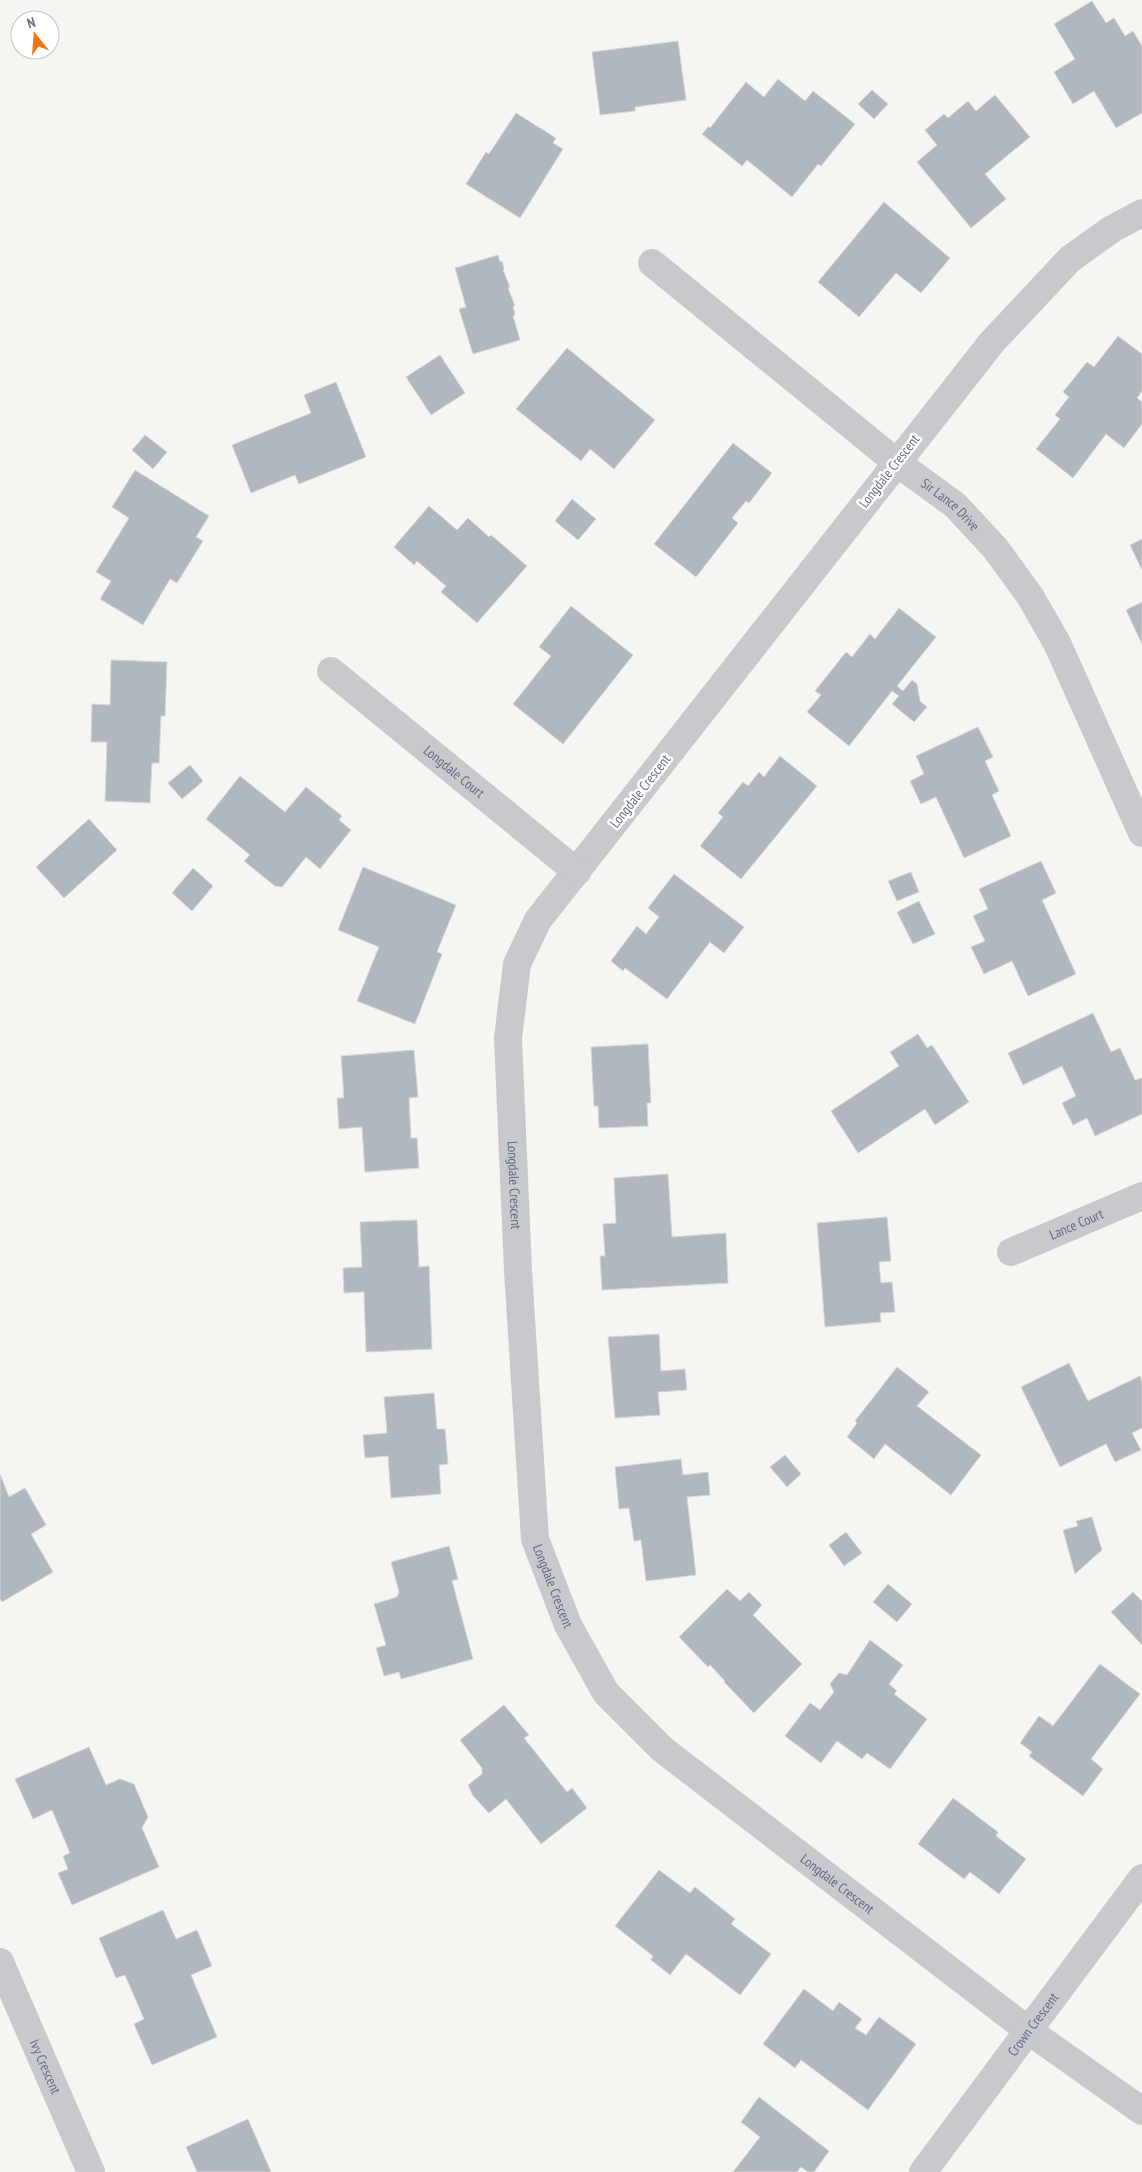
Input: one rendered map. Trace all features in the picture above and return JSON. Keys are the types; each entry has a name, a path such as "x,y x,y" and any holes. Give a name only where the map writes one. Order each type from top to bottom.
{"street":[{"name":"Longdale Crescent","path":"1142,213 1112,229 1070,260 992,342 538,920 517,964 508,1038 518,1271 535,1539 564,1616 606,1693 662,1749 1029,2032 1142,2111"},
{"name":"Sir Lance Drive","path":"652,263 896,462 955,505 995,548 1030,596 1057,643 1142,833"},
{"name":"Longdale Court","path":"331,671 577,872"},
{"name":"Lance Court","path":"1011,1252 1142,1196"},
{"name":"Crown Crescent","path":"923,2172 1142,1878"},
{"name":"Ivy Crescent","path":"0,1962 91,2172"}],"building":[{"path":"1092,1 1106,23 1114,18 1125,36 1133,31 1142,46 1142,113 1116,128 1094,91 1073,104 1054,72 1075,59 1054,24"},
{"path":"678,41 686,100 635,107 635,111 600,115 592,52"},
{"path":"778,79 805,101 813,91 855,124 821,166 818,164 792,197 747,160 742,166 702,134 709,126 710,128 746,82 764,97"},
{"path":"872,90 888,104 874,119 858,104"},
{"path":"995,95 1030,137 985,174 1006,199 971,228 917,162 937,145 925,130 944,114 948,118 968,101 976,111"},
{"path":"516,113 556,138 553,143 563,149 520,218 466,184 486,152 489,154"},
{"path":"884,202 950,258 921,293 896,273 859,317 818,282"},
{"path":"498,255 500,262 502,261 503,270 510,287 508,288 515,306 513,306 515,315 513,316 520,340 473,354 459,309 466,307 455,268"},
{"path":"1118,336 1142,354 1142,391 1137,398 1142,402 1142,424 1124,448 1106,434 1073,478 1036,449 1060,419 1055,415 1069,397 1063,392 1087,362 1094,367"},
{"path":"567,348 655,420 614,469 590,449 581,461 516,409"},
{"path":"440,355 465,393 431,415 406,377"},
{"path":"336,382 366,457 299,484 295,475 251,493 232,445 311,413 304,395"},
{"path":"145,435 167,452 153,469 132,450"},
{"path":"733,443 772,473 749,503 746,501 732,518 738,523 696,577 654,544"},
{"path":"135,470 209,516 196,537 203,541 177,583 170,579 143,625 100,599 111,581 96,572 129,518 112,507"},
{"path":"572,499 596,519 578,540 555,521"},
{"path":"429,506 457,530 468,518 527,566 477,623 441,592 446,586 417,561 414,565 394,547"},
{"path":"1142,539 1142,570 1130,545"},
{"path":"1142,602 1142,644 1126,610"},
{"path":"571,606 633,655 563,744 513,704 551,656 539,647"},
{"path":"899,608 936,637 897,686 903,691 912,680 917,684 920,701 927,707 914,722 892,704 899,696 892,691 849,746 807,712 821,695 815,691 846,652 852,657 870,634 875,639"},
{"path":"111,660 167,662 165,716 161,716 159,763 152,763 150,803 105,801 107,742 91,742 92,704 110,705"},
{"path":"978,727 993,757 985,761 999,791 992,795 1011,836 964,858 936,797 921,804 910,781 924,774 916,756"},
{"path":"780,756 817,786 741,879 700,846 723,817 718,813 743,782 748,786 759,772 764,777"},
{"path":"190,765 203,781 182,799 168,783"},
{"path":"240,776 285,812 306,787 342,816 339,820 351,830 320,869 306,857 282,887 275,886 244,861 250,855 206,819"},
{"path":"89,819 117,850 64,898 36,867"},
{"path":"1041,861 1056,893 1042,900 1076,974 1028,996 1012,961 984,974 971,947 985,941 973,916 988,909 979,889"},
{"path":"363,867 456,905 437,952 442,954 415,1024 357,1001 379,947 338,930"},
{"path":"193,868 213,886 192,911 172,893"},
{"path":"911,872 919,892 897,901 888,881"},
{"path":"674,874 744,927 724,953 710,942 667,999 625,968 623,971 611,961 637,926 646,934 659,917 648,908"},
{"path":"919,901 935,934 913,944 897,912"},
{"path":"1093,1013 1111,1052 1120,1048 1135,1080 1142,1078 1142,1114 1095,1136 1087,1118 1073,1125 1062,1103 1076,1096 1062,1066 1023,1085 1008,1053"},
{"path":"918,1034 927,1048 932,1045 969,1102 935,1125 925,1109 858,1153 831,1111 899,1066 890,1052"},
{"path":"648,1044 651,1103 647,1103 648,1126 599,1128 598,1106 594,1106 591,1047"},
{"path":"414,1050 418,1097 409,1098 411,1138 417,1138 419,1168 365,1172 362,1127 339,1129 337,1098 344,1098 341,1056"},
{"path":"668,1174 672,1237 726,1233 728,1283 602,1290 600,1256 605,1256 603,1224 616,1223 614,1178"},
{"path":"887,1217 891,1261 879,1262 881,1283 892,1282 895,1312 880,1313 881,1322 825,1327 817,1223"},
{"path":"417,1220 419,1267 429,1266 432,1349 366,1352 364,1292 344,1293 343,1268 362,1267 360,1222"},
{"path":"659,1334 661,1371 685,1369 687,1390 658,1392 660,1415 615,1418 608,1337"},
{"path":"1069,1363 1088,1401 1140,1376 1142,1381 1142,1428 1132,1433 1141,1450 1115,1462 1106,1444 1060,1467 1021,1387"},
{"path":"897,1367 929,1392 917,1406 981,1455 951,1495 885,1444 874,1459 847,1437 857,1423 855,1421"},
{"path":"434,1393 437,1429 445,1429 448,1464 439,1465 441,1494 391,1498 388,1456 365,1458 363,1435 387,1433 384,1397"},
{"path":"785,1455 801,1474 787,1487 770,1467"},
{"path":"681,1459 683,1475 708,1472 710,1495 687,1497 696,1575 646,1581 641,1540 634,1541 629,1508 619,1509 615,1467"},
{"path":"0,1474 9,1497 25,1488 46,1525 31,1534 53,1572 2,1602 0,1599"},
{"path":"1092,1517 1102,1550 1075,1574 1063,1530 1078,1526 1076,1521"},
{"path":"846,1532 862,1553 844,1566 829,1545"},
{"path":"449,1546 458,1579 452,1581 473,1659 401,1679 399,1672 384,1676 376,1648 386,1645 374,1604 397,1597 399,1592 391,1562"},
{"path":"888,1584 912,1604 897,1622 873,1602"},
{"path":"727,1589 740,1601 749,1592 762,1605 753,1615 802,1664 754,1713 710,1665 708,1667 679,1637"},
{"path":"1133,1592 1142,1601 1142,1645 1111,1612"},
{"path":"870,1640 903,1665 889,1684 897,1691 894,1694 927,1719 890,1769 867,1753 862,1759 837,1741 821,1763 785,1736 810,1703 820,1710 834,1692 830,1684 839,1673 847,1675"},
{"path":"1100,1664 1140,1694 1091,1759 1103,1769 1083,1796 1029,1756 1032,1752 1020,1743 1039,1716 1053,1726"},
{"path":"504,1705 529,1735 524,1738 567,1792 572,1788 587,1808 541,1844 506,1799 489,1813 473,1796 468,1785 482,1774 482,1768 460,1740"},
{"path":"89,1747 106,1785 120,1779 134,1784 148,1817 142,1828 159,1867 72,1905 58,1873 68,1869 63,1856 70,1853 52,1810 33,1819 15,1779"},
{"path":"953,1798 998,1832 996,1836 1026,1859 999,1894 970,1872 964,1879 918,1844"},
{"path":"659,1870 690,1893 695,1887 735,1919 731,1924 771,1954 740,1995 686,1954 670,1975 651,1960 653,1956 615,1926"},
{"path":"163,1910 176,1939 197,1930 212,1966 191,1975 217,2037 152,2065 134,2024 144,2019 125,1975 116,1978 99,1938"},
{"path":"804,1989 833,2011 839,2002 862,2019 855,2028 866,2035 879,2017 916,2044 868,2110 801,2060 795,2068 763,2044"},
{"path":"759,2097 829,2151 814,2172 808,2172 801,2167 797,2172 733,2172 760,2137 741,2122"},
{"path":"248,2119 271,2172 197,2172 186,2147"}]}
